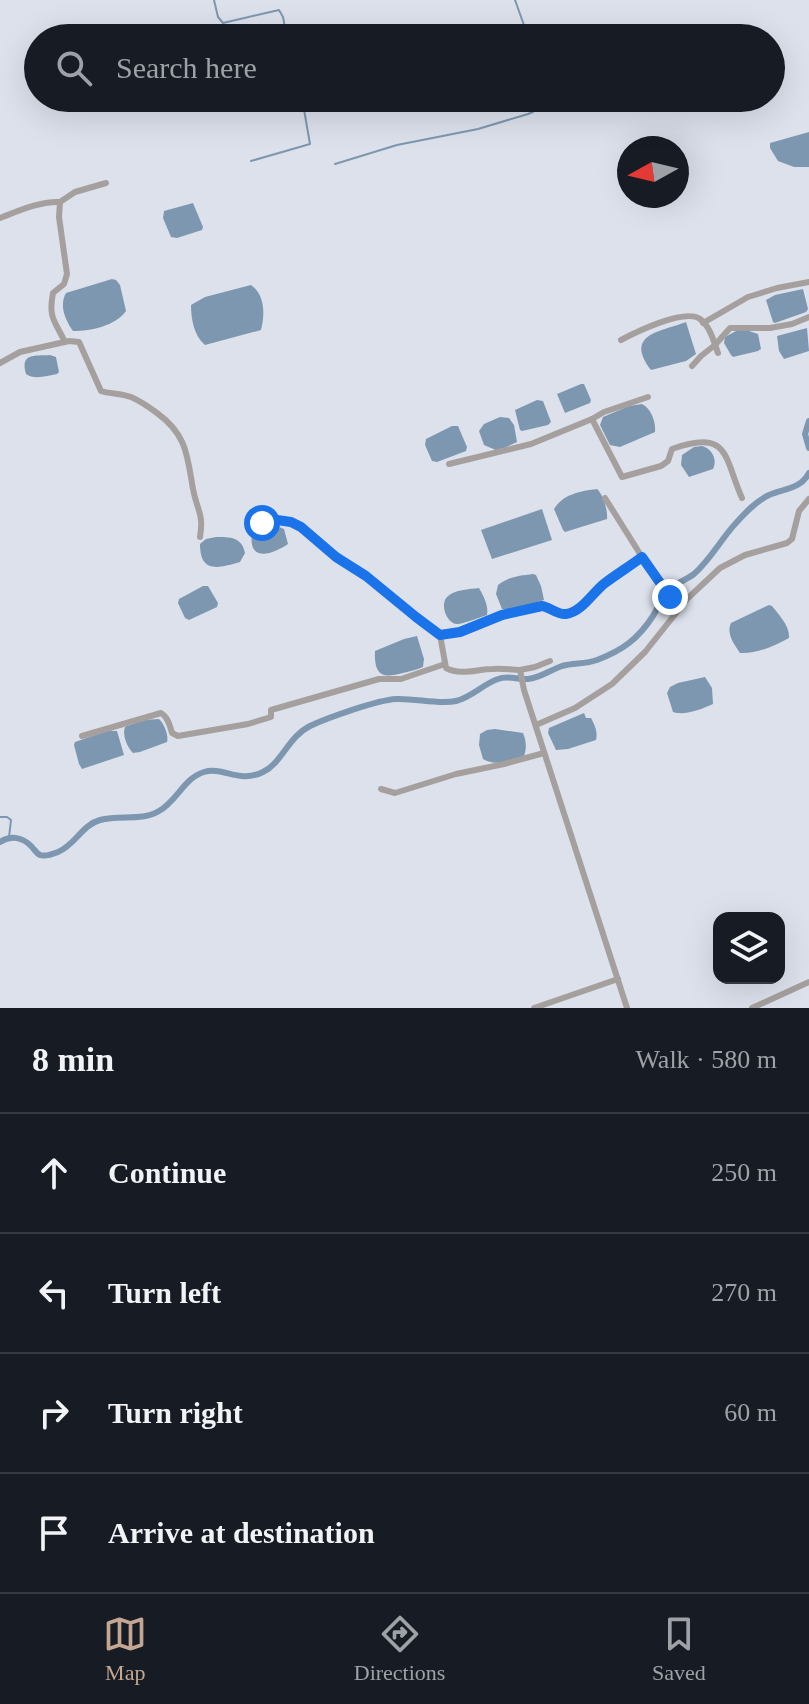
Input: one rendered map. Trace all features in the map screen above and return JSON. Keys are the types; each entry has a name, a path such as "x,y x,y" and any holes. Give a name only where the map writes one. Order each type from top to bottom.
{"street":[{"path":"0,218 31,207 60,202 75,192 106,183"},
{"path":"60,202 67,280 53,293 51,307 54,324 65,342"},
{"path":"703,323 748,297 809,282"},
{"path":"621,340 651,326 686,316 699,318 716,349"},
{"path":"692,366 701,356 716,349 730,328 770,328 809,317"},
{"path":"0,363 20,352 74,340 81,344 101,391 128,395 143,403 179,434 201,515 200,537"},
{"path":"449,464 531,444 604,412 648,397"},
{"path":"592,419 622,477 661,466 668,461 672,449 698,441 721,447 742,498"},
{"path":"605,498 670,597"},
{"path":"536,725 575,708 612,684 645,652 688,598 720,568 745,555 792,539 799,511 809,499"},
{"path":"262,523 277,520 301,527 336,557 366,576 440,635 446,668 451,671 499,669 520,674 550,661"},
{"path":"440,635 460,632 502,615 542,606 567,614 642,557"},
{"path":"82,736 161,713 165,715 172,733 178,736 248,724 271,717 271,710 379,679 401,679 445,664"},
{"path":"520,674 627,1008"},
{"path":"381,789 395,793 456,774 544,753"},
{"path":"534,1008 618,979"},
{"path":"752,1008 763,1006 809,982"}],"water":[{"path":"809,132 809,167 794,167 778,161 770,143"},
{"path":"193,203 202,230 171,237 163,218 164,211"},
{"path":"112,279 120,285 126,311 102,327 73,331 64,312 66,293"},
{"path":"251,285 263,305 261,330 205,345 194,327 191,305 205,297"},
{"path":"803,289 806,312 773,322 766,300"},
{"path":"686,322 696,354 686,361 651,370 641,349 643,342 656,332"},
{"path":"807,328 809,351 784,359 779,351 777,336"},
{"path":"746,330 758,334 761,349 733,357 724,343 725,337"},
{"path":"50,355 56,357 57,374 37,377 26,374 27,359"},
{"path":"584,384 590,403 565,413 557,394"},
{"path":"537,400 543,401 551,422 520,430 515,410"},
{"path":"642,404 652,416 655,432 620,447 610,445 600,425 603,417"},
{"path":"500,417 509,418 514,425 517,442 498,451 484,445 479,431 484,424"},
{"path":"458,426 466,451 432,461 425,445 426,439"},
{"path":"702,446 713,454 713,469 689,477 681,465 682,455"},
{"path":"597,489 605,503 607,519 565,532 554,509 573,494"},
{"path":"542,509 552,540 492,559 481,530"},
{"path":"277,526 284,529 288,544 269,553 257,552 252,543 252,534"},
{"path":"216,537 231,538 241,544 245,553 240,562 218,567 203,560 200,544"},
{"path":"533,574 541,586 544,600 502,609 496,594 498,585 511,578"},
{"path":"208,586 218,603 217,607 189,620 185,618 179,599"},
{"path":"479,588 487,615 452,623 444,608 447,597 457,591"},
{"path":"769,605 784,621 789,638 765,649 740,653 730,635 731,623"},
{"path":"417,636 424,659 423,667 396,675 385,675 378,670 375,651"},
{"path":"705,677 712,688 713,704 688,713 673,712 667,693 670,687"},
{"path":"584,713 594,723 596,740 556,750 548,733 549,728"},
{"path":"159,719 166,730 167,742 133,753 126,741 125,727 143,720"},
{"path":"495,729 523,733 526,744 524,756 498,763 483,759 480,734"},
{"path":"107,731 117,731 124,755 82,769 75,742"}],"waterway":[{"path":"214,0 218,17 223,23 279,10 284,24"},
{"path":"515,0 524,24"},
{"path":"251,161 310,144 304,112"},
{"path":"335,164 397,145 478,129 533,112"},
{"path":"809,421 805,434 809,448"},
{"path":"0,842 17,838 40,855 52,854 64,849 94,823 159,811 191,779 204,772 218,771 239,776 263,772 275,763 302,731 340,714 396,699 456,701 498,679 532,678 562,666 606,656 636,637 669,590 694,574 751,508 769,495 796,486 809,473"},
{"path":"0,817 11,820 9,837"}],"route":[{"path":"262,523 277,520 301,527 440,635 460,632 502,615 542,606 567,614 642,557 670,597"}]}
